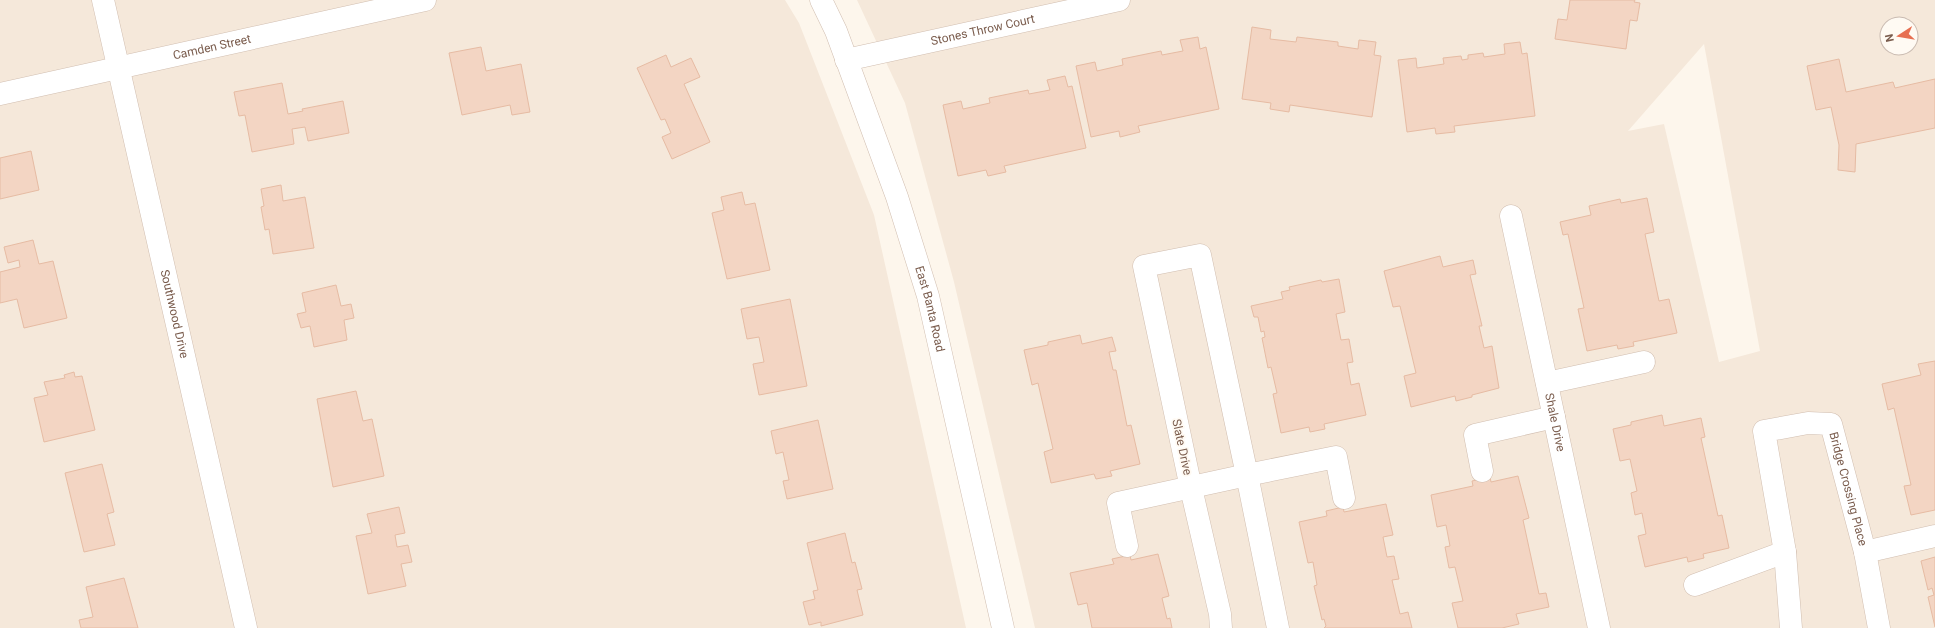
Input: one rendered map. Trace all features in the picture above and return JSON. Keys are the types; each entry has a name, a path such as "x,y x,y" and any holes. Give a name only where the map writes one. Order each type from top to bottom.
{"street":[{"name":"Southwood Drive","path":"103,0 246,628"},
{"name":"Camden Street","path":"0,94 425,0"},
{"name":"East Banta Road","path":"821,0 836,31 897,197 928,296 1003,628"},
{"name":"Stones Throw Court","path":"846,60 1119,0"},
{"name":"Shale Drive","path":"1511,216 1599,628"},
{"name":"Slate Drive","path":"1221,628 1220,614 1191,488 1144,266 1200,255 1247,475"},
{"path":"1547,383 1644,362"},
{"path":"1482,471 1475,435 1554,417"},
{"name":"Bridge Crossing Place","path":"1792,628 1785,552 1764,430 1808,423 1831,424 1865,552 1880,628"},
{"path":"1127,546 1118,503 1336,457 1344,498"},
{"path":"1247,475 1278,628"},
{"path":"1865,552 1935,536"},
{"path":"1695,585 1785,552"}],"shaded area":[{"path":"0,0 785,0 799,23 874,215 966,628 0,628"},
{"path":"857,0 1935,0 1935,628 1035,628 954,282 905,103","holes":["1704,44 1760,351 1719,362 1664,124 1628,131"]}],"building":[{"path":"1570,0 1635,0 1634,2 1640,3 1637,21 1630,20 1626,49 1555,39 1558,19 1567,20"},
{"path":"1252,27 1271,30 1270,39 1296,42 1297,37 1338,42 1338,46 1358,49 1359,40 1376,42 1374,55 1381,56 1372,117 1290,105 1289,112 1270,109 1271,103 1242,99"},
{"path":"1198,37 1200,49 1206,47 1219,109 1138,126 1140,132 1120,137 1119,131 1091,137 1076,66 1095,62 1097,71 1123,65 1122,59 1161,51 1162,55 1183,51 1180,40"},
{"path":"1520,42 1522,54 1527,53 1535,116 1454,126 1455,132 1436,134 1435,128 1407,132 1398,60 1416,58 1417,68 1444,64 1443,58 1461,56 1462,60 1468,59 1468,55 1483,53 1484,57 1505,54 1504,44"},
{"path":"481,47 486,71 521,64 530,112 512,115 510,105 462,115 449,53"},
{"path":"666,55 671,67 691,58 700,77 684,84 710,142 672,159 662,137 671,133 665,119 661,120 637,68"},
{"path":"1839,59 1846,92 1893,82 1895,88 1935,79 1935,128 1856,144 1855,172 1838,170 1839,145 1831,107 1816,110 1807,66"},
{"path":"1065,76 1068,87 1072,86 1086,148 1004,166 1006,172 988,176 986,170 958,176 943,105 961,101 963,109 990,103 989,98 1028,90 1029,94 1050,90 1047,80"},
{"path":"282,83 288,114 303,111 302,109 343,101 349,133 308,141 305,127 292,129 294,144 252,152 245,115 239,116 234,92"},
{"path":"31,151 39,190 0,199 0,158"},
{"path":"281,185 283,201 305,197 314,248 273,254 269,229 265,230 261,207 264,206 261,189"},
{"path":"742,192 745,205 755,203 770,270 727,279 712,213 724,210 721,197"},
{"path":"1647,198 1654,232 1645,234 1659,301 1669,299 1677,333 1633,342 1634,346 1618,349 1617,345 1587,351 1578,309 1584,308 1568,234 1563,235 1560,222 1591,215 1589,206 1620,199 1621,203"},
{"path":"33,240 39,264 53,261 67,318 24,328 17,299 0,303 0,272 20,267 19,260 8,263 4,247"},
{"path":"1440,256 1443,267 1473,260 1476,274 1470,275 1482,326 1479,326 1484,348 1492,346 1499,388 1456,401 1455,396 1411,407 1404,376 1416,373 1400,306 1393,307 1384,271"},
{"path":"1339,279 1345,312 1336,314 1341,340 1349,339 1353,362 1347,363 1351,385 1359,383 1366,415 1324,424 1325,429 1310,432 1309,427 1281,433 1273,394 1277,393 1271,367 1268,368 1262,338 1265,337 1264,331 1261,332 1258,317 1254,317 1251,306 1283,299 1281,292 1290,290 1289,287 1321,280 1322,282"},
{"path":"336,285 341,306 351,304 354,318 344,320 347,340 314,347 310,326 301,328 297,314 306,312 302,293"},
{"path":"790,299 807,386 759,395 753,364 764,362 759,337 747,339 741,309"},
{"path":"1080,335 1082,344 1112,337 1116,351 1109,352 1113,370 1116,370 1127,426 1131,425 1140,464 1110,471 1112,476 1096,479 1094,474 1051,483 1044,452 1053,449 1038,383 1032,385 1024,350 1048,345 1048,342"},
{"path":"1935,361 1935,510 1911,515 1904,486 1911,485 1894,408 1888,410 1882,384 1921,375 1918,364"},
{"path":"74,372 75,377 82,376 95,430 44,442 34,398 48,395 44,382 65,378 64,375"},
{"path":"356,391 363,421 372,419 384,476 333,487 317,399"},
{"path":"1662,415 1664,426 1701,418 1705,437 1701,438 1718,516 1722,515 1729,548 1703,554 1704,558 1688,562 1687,557 1645,567 1638,536 1646,534 1642,513 1635,515 1631,493 1637,491 1630,459 1620,461 1613,429 1631,425 1631,422"},
{"path":"818,420 833,489 787,499 783,481 789,480 783,452 776,454 771,431"},
{"path":"102,464 114,512 107,514 115,545 84,552 65,473"},
{"path":"1518,476 1529,518 1523,520 1539,594 1546,593 1549,607 1516,614 1519,624 1502,628 1458,628 1452,603 1463,601 1455,567 1449,568 1445,547 1450,546 1446,525 1437,527 1431,495 1473,486 1472,481 1490,477 1491,482"},
{"path":"1386,504 1393,535 1383,537 1387,557 1394,556 1399,579 1392,580 1400,614 1408,612 1412,628 1324,628 1326,626 1324,619 1322,620 1314,586 1317,585 1313,562 1308,563 1299,522 1327,516 1326,511 1343,507 1344,512"},
{"path":"399,507 405,533 395,535 397,547 408,545 412,562 401,564 406,586 368,594 356,536 372,533 367,514"},
{"path":"845,533 852,563 855,562 862,589 857,590 863,615 821,626 821,622 809,625 803,602 815,599 813,591 818,590 807,543"},
{"path":"1158,554 1169,596 1162,598 1167,619 1170,618 1172,628 1092,628 1087,603 1078,605 1070,573 1114,564 1112,559 1130,555 1131,560"},
{"path":"1935,557 1935,627 1928,597 1934,595 1932,588 1928,590 1921,561"},
{"path":"124,578 138,628 81,628 79,620 93,617 86,587"}]}
